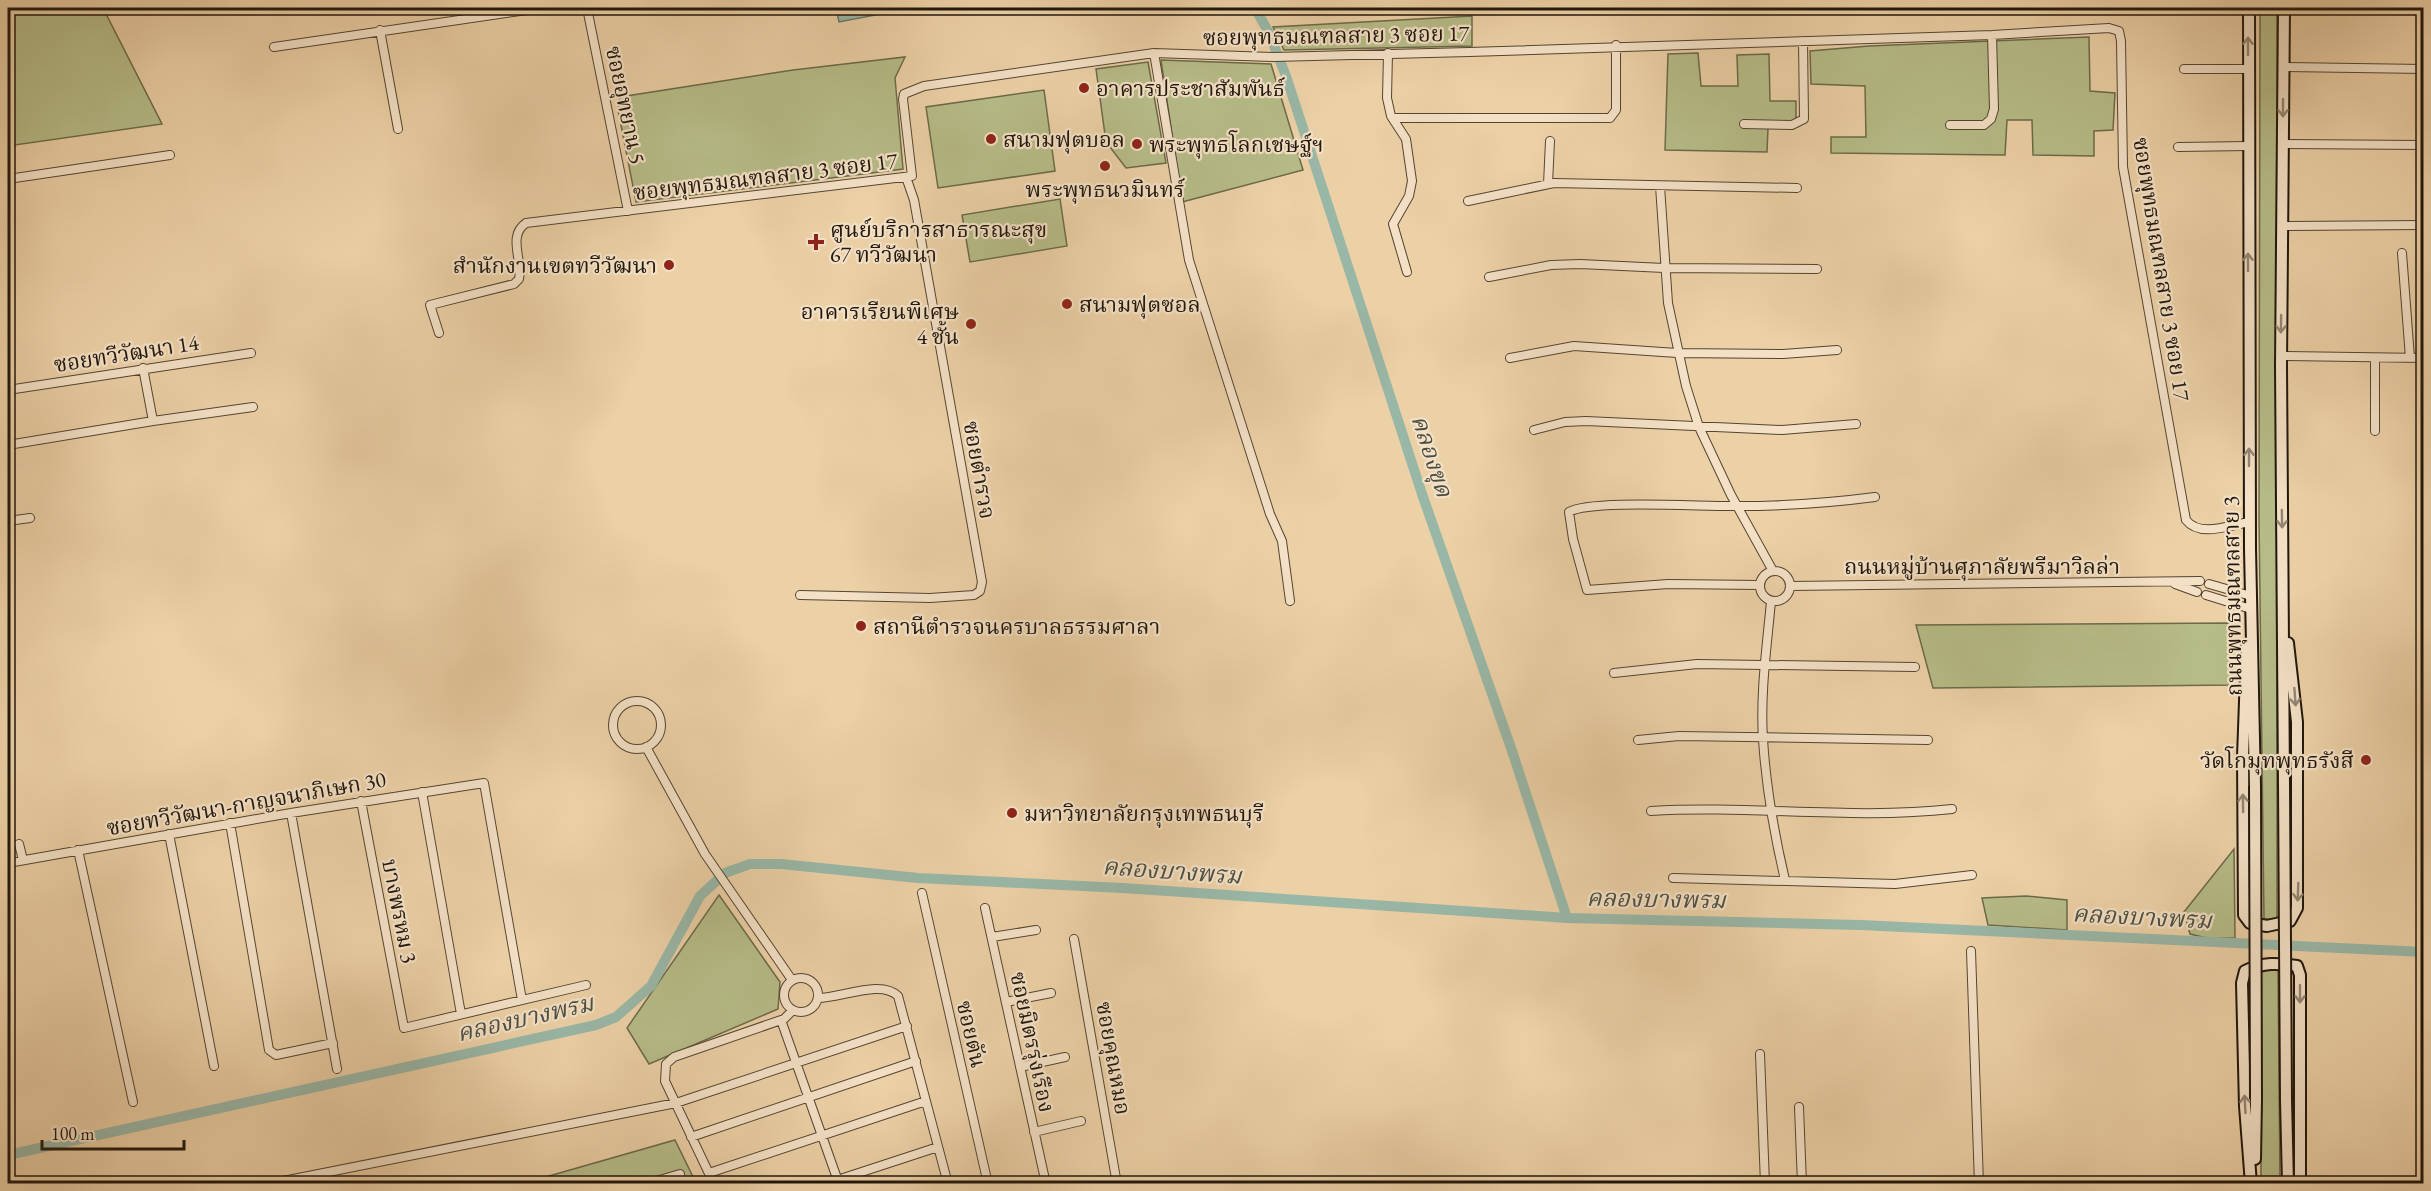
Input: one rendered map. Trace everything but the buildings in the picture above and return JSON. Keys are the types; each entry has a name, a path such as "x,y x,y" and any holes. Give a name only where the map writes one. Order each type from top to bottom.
{"main road":[{"name":"ถนนพุทธมณฑลสาย 3","path":"2249,8 2250,522 2255,786 2256,1099 2253,1184"},
{"path":"2284,8 2281,356 2288,1184"},
{"path":"2252,621 2245,651 2244,915 2250,923 2267,926 2290,921 2297,908 2297,722 2292,665 2283,619"},
{"path":"2253,1184 2245,1106 2242,983 2245,971 2261,963 2297,966 2300,975 2300,1184"}],"street":[{"path":"274,47 541,8"},
{"name":"ซอยอุทยาน 5","path":"587,8 628,211"},
{"name":"ซอยพุทธมณฑลสาย 3 ซอย 17","path":"439,333 430,305 514,284 519,279 517,232 526,223 912,177 903,99 904,93 909,90 1154,53 1274,57 1992,35 2109,28 2119,31 2121,41 2123,167 2186,520 2195,528 2203,530 2250,522"},
{"path":"380,30 398,129"},
{"path":"1950,125 1984,125 1991,119 1994,109 1992,35"},
{"path":"1744,124 1792,125 1804,119 1803,41"},
{"path":"1395,118 1610,118 1616,110 1616,45"},
{"path":"1154,53 1190,260 1270,514 1282,541 1290,601"},
{"path":"1388,53 1387,98 1391,116 1395,118 1406,139 1412,181 1409,195 1393,224 1407,272"},
{"path":"2283,67 2424,69"},
{"path":"2184,69 2248,69"},
{"path":"1548,184 1550,141"},
{"path":"2283,144 2424,145"},
{"path":"2178,147 2248,146"},
{"path":"8,179 170,155"},
{"name":"ซอยตำรวจ","path":"800,595 930,598 974,595 980,591 982,582 916,210 906,177"},
{"path":"1468,201 1548,184 1590,182 1660,186 1797,188"},
{"path":"1660,186 1664,268 1677,353 1700,427 1736,506 1773,571"},
{"path":"2282,226 2424,225"},
{"path":"2402,253 2410,358"},
{"path":"1489,277 1551,265 1817,269"},
{"path":"1510,358 1574,346 1677,353 1784,354 1837,350"},
{"name":"ซอยทวีวัฒนา 14","path":"8,390 251,353"},
{"path":"2281,356 2424,358"},
{"path":"2374,431 2375,358"},
{"path":"143,368 153,421"},
{"path":"8,445 253,406"},
{"path":"1534,430 1566,422 1586,421 1782,429 1856,424"},
{"path":"1760,585 1668,584 1587,590 1568,517 1570,510 1616,506 1818,504 1875,497"},
{"path":"8,521 30,518"},
{"path":"1773,571 1785,574 1790,586 1785,598 1772,601 1761,593 1760,585 1765,574 1773,571"},
{"path":"2174,584 2204,582 2251,596"},
{"path":"2174,584 2251,609"},
{"name":"ถนนหมู่บ้านศุภาลัยพรีมาวิลล่า","path":"1790,586 2174,584"},
{"path":"2219,600 2221,587"},
{"path":"1772,601 1765,664 1763,737 1770,810 1785,880"},
{"path":"1614,673 1697,664 1915,667"},
{"path":"629,702 644,702 652,706 660,716 660,732 656,740 646,747 630,747 616,735 614,723 617,713 629,702"},
{"path":"1638,740 1679,736 1928,740"},
{"path":"646,747 705,854 792,980"},
{"name":"ซอยทวีวัฒนา-กาญจนาภิเษก 30","path":"8,862 361,801 484,783 522,1000"},
{"path":"422,792 461,1014 586,985"},
{"name":"บางพรหม 3","path":"361,801 404,1028 461,1014"},
{"path":"1651,811 1692,809 1914,813 1952,809"},
{"path":"291,813 337,1069"},
{"path":"230,823 269,1050 276,1054 333,1043"},
{"path":"169,834 214,1066"},
{"path":"19,844 23,860"},
{"path":"78,850 133,1102"},
{"path":"1673,878 1895,884 1972,875"},
{"name":"ซอยตัน","path":"922,893 988,1184"},
{"name":"ซอยมิตรรุ่งเรือง","path":"985,908 1046,1184"},
{"path":"992,937 1036,930"},
{"name":"ซอยคุณหมอ","path":"1074,939 1117,1184"},
{"path":"1971,951 1979,1184"},
{"path":"714,1184 664,1078 665,1067 671,1059 781,1020 793,1010 810,1010 818,998 818,990 811,981 801,977 792,980 786,986 784,996 793,1010"},
{"path":"818,998 835,998 880,987 890,989 900,999 948,1184"},
{"path":"1006,1002 1051,993"},
{"path":"781,1020 838,1181"},
{"path":"268,1184 676,1103 907,1026"},
{"path":"1760,1054 1765,1184"},
{"path":"1020,1067 1065,1057"},
{"path":"692,1137 916,1061"},
{"path":"709,1173 926,1101"},
{"path":"1799,1107 1802,1184"},
{"path":"1034,1132 1081,1121"},
{"path":"825,1184 938,1147"},
{"path":"646,1184 680,1174"}],"green space":[{"path":"8,8 103,8 162,124 8,146"},
{"path":"2260,8 2277,8 2277,919 2264,919 2259,518"},
{"path":"1472,16 1472,46 1284,50 1273,27"},
{"path":"2089,37 2090,91 2115,93 2113,130 2094,131 2094,156 2033,155 2032,120 2007,120 2005,155 1831,153 1831,137 1866,137 1865,86 1811,84 1810,51 1869,46"},
{"path":"1698,53 1701,86 1738,86 1737,55 1769,54 1770,101 1796,101 1796,127 1768,128 1767,152 1665,150 1668,54"},
{"path":"905,57 895,78 903,169 636,202 618,110 620,97 793,70"},
{"path":"1161,60 1271,64 1303,170 1182,202"},
{"path":"1148,62 1166,163 1126,168 1106,142 1096,69"},
{"name":"สนามฟุตบอล","path":"1044,90 1055,171 938,188 926,107"},
{"path":"1060,199 1067,246 970,262 962,215"},
{"path":"2233,623 2233,685 1933,688 1916,625"},
{"path":"2234,849 2235,938 2207,938 2190,934 2184,912"},
{"path":"719,895 780,982 778,1009 649,1064 627,1028"},
{"path":"2026,896 2067,900 2067,930 1988,925 1982,898"},
{"path":"2261,970 2278,970 2280,1183 2261,1184"},
{"path":"675,1140 696,1183 521,1184"}],"shaded area":[{"path":"836,8 875,8 876,15 839,22"}],"waterway":[{"name":"คลองขุด","path":"1255,8 1269,33 1286,76 1422,494 1511,748 1567,918"},
{"name":"คลองบางพรม","path":"8,1155 596,1025 616,1017 651,986 700,896 725,873 750,864 781,864 918,878 1123,888 1567,918 1860,925 2424,952"}],"place":[{"name":"อาคารประชาสัมพันธ์","path":"1084,88"},
{"name":"สนามฟุตบอล","path":"991,139"},
{"name":"พระพุทธโลกเชษฐ์ฯ","path":"1137,144"},
{"name":"พระพุทธนวมินทร์","path":"1105,166"},
{"name":"ศูนย์บริการสาธารณะสุข 67 ทวีวัฒนา","path":"816,242"},
{"name":"สำนักงานเขตทวีวัฒนา","path":"669,265"},
{"name":"สนามฟุตซอล","path":"1067,304"},
{"name":"อาคารเรียนพิเศษ 4 ชั้น","path":"971,324"},
{"name":"สถานีตำรวจนครบาลธรรมศาลา","path":"861,626"},
{"name":"วัดโกมุทพุทธรังสี","path":"2366,760"},
{"name":"มหาวิทยาลัยกรุงเทพธนบุรี","path":"1012,813"}]}
